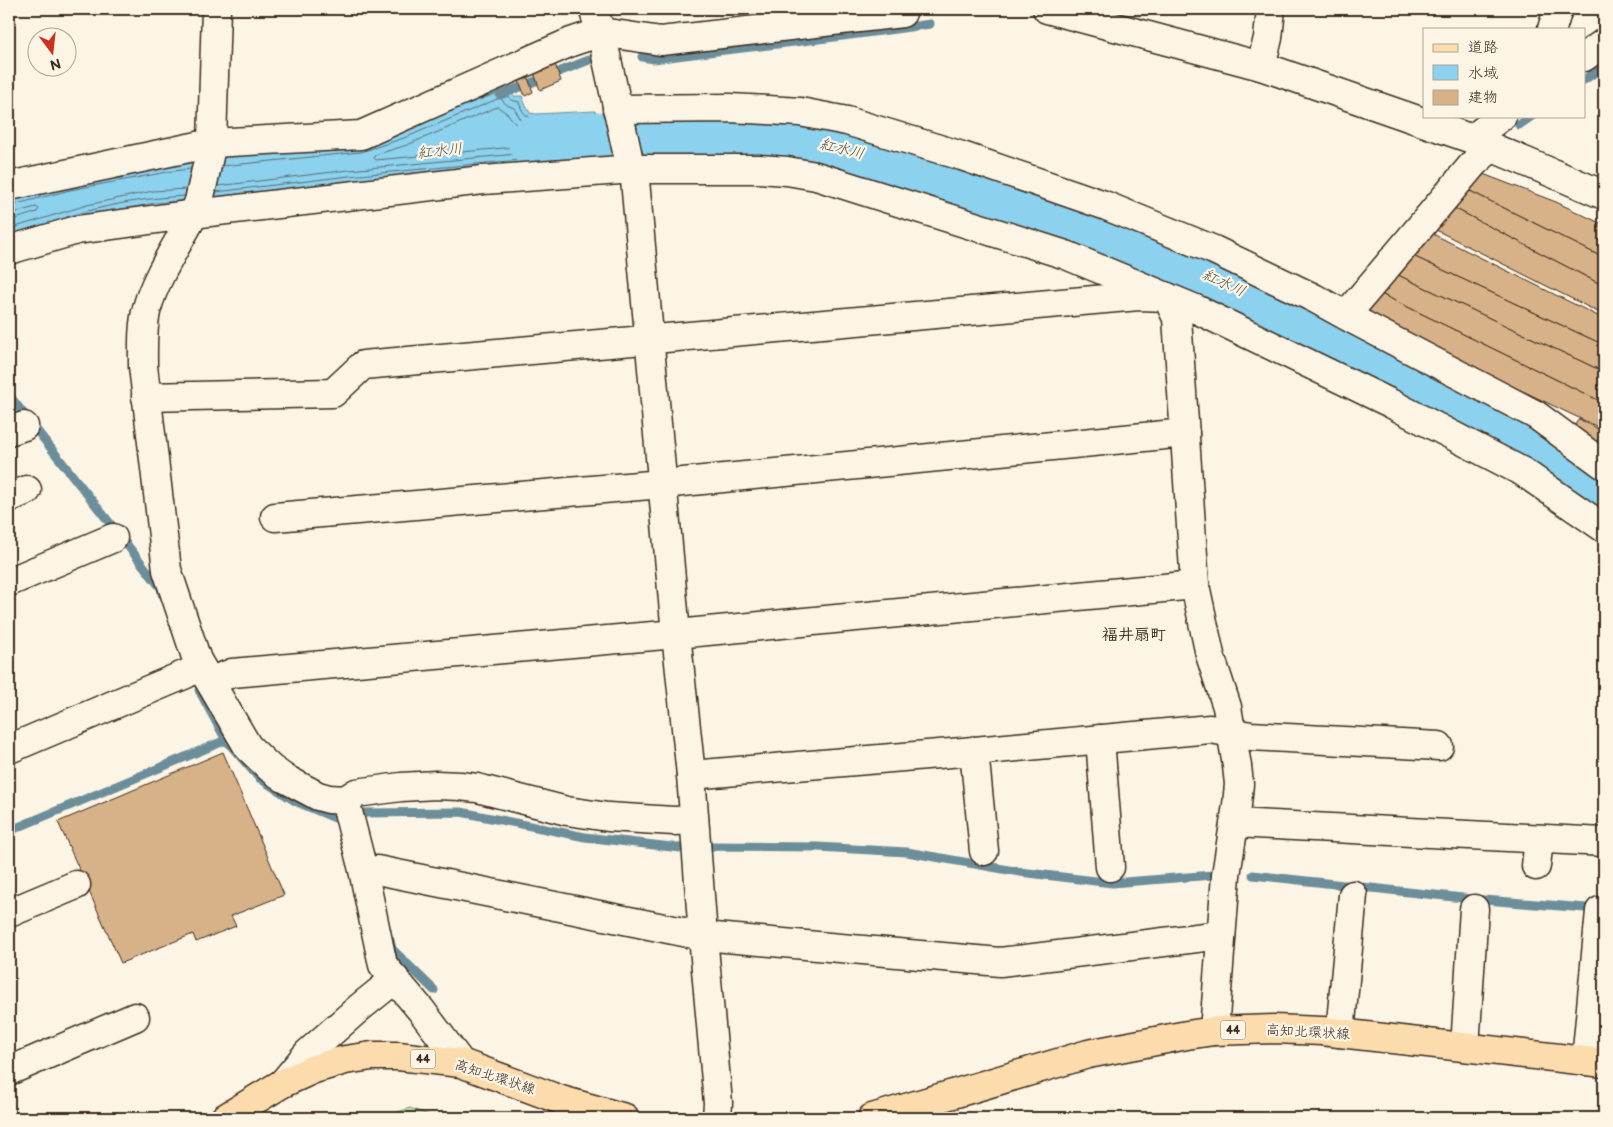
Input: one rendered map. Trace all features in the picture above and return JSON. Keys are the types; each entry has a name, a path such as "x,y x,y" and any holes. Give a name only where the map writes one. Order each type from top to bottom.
{"main road":[{"name":"高知北環状線","path":"872,1118 1088,1054 1214,1031 1274,1029 1340,1033 1595,1062"},
{"name":"高知北環状線","path":"225,1118 283,1084 314,1069 345,1060 372,1056 398,1056 461,1063 562,1100 626,1118"}],"street":[{"path":"216,9 210,149 196,208 153,290 146,310 143,341 146,397 167,570 197,660 198,677 248,747 270,768 284,778 318,796 328,799 345,800 356,793 401,786 460,786 477,788 567,811 608,817 674,821 695,836"},
{"path":"597,20 661,41 902,13 903,9"},
{"path":"1261,66 1268,38 1271,9"},
{"path":"1552,28 1558,9"},
{"path":"1061,11 1261,66 1482,144 1604,195"},
{"path":"9,186 210,149 361,135 570,42 597,20"},
{"path":"597,20 631,165 691,775 718,1102 717,1118"},
{"path":"1586,56 1604,43"},
{"path":"618,111 730,108 800,112 847,121 970,158 1104,205 1214,250 1314,298 1536,415 1604,465"},
{"path":"1346,315 1474,163 1482,144 1501,118"},
{"path":"9,250 77,230 196,208 631,165 758,169 816,176 1066,256 1198,310 1390,403 1522,472 1604,528"},
{"path":"146,397 333,393 363,365 1139,296 1167,297"},
{"path":"1167,297 1177,318 1195,585 1210,655 1227,707 1239,784 1226,875 1214,1031"},
{"path":"275,517 662,484 1185,433"},
{"path":"9,582 113,538"},
{"path":"9,750 198,677 1195,585"},
{"path":"691,775 1210,729 1251,736 1439,746"},
{"path":"1100,740 1110,867"},
{"path":"974,751 984,852"},
{"path":"345,800 363,870 380,960 461,1063"},
{"path":"1234,823 1604,842"},
{"path":"1536,866 1539,839"},
{"path":"377,870 703,936 1000,962 1221,935"},
{"path":"9,913 76,885"},
{"path":"1340,1033 1353,895"},
{"path":"1465,1047 1474,909"},
{"path":"1595,1062 1600,911"},
{"path":"283,1084 308,1053 394,979"},
{"path":"9,1071 135,1017"}],"green space":[{"path":"410,1108 437,1118 379,1118"}],"water":[{"path":"508,82 514,96 522,96 530,113 595,111 605,147 597,158 350,181 154,203 89,216 9,241 9,196 171,160 358,141"}],"building":[{"path":"555,64 561,81 540,90 534,73"},
{"path":"528,78 533,92 525,96 519,81"},
{"path":"1483,174 1556,202 1604,225 1604,258 1468,190"},
{"path":"1468,190 1604,258 1604,286 1454,208"},
{"path":"1454,208 1604,286 1604,315 1436,230"},
{"path":"1433,234 1604,319 1604,345 1415,257"},
{"path":"1415,257 1604,345 1604,372 1398,275"},
{"path":"1398,275 1604,372 1604,403 1381,294"},
{"path":"1381,294 1604,403 1604,430 1364,315"},
{"path":"1579,419 1604,432 1596,444 1574,426"},
{"path":"223,752 284,895 231,916 236,926 196,942 193,934 121,963 58,822"}],"waterway":[{"path":"642,57 654,59 930,24"},
{"path":"500,95 589,60"},
{"path":"1586,79 1604,66"},
{"path":"1519,125 1529,118"},
{"name":"紅水川","path":"533,142 583,137 654,138 764,132 846,149 1094,228 1228,283 1297,321 1503,426 1604,495"},
{"path":"9,395 161,588 162,594"},
{"path":"199,690 226,740"},
{"path":"9,831 226,740 259,778 295,801 335,818"},
{"path":"363,813 461,812 585,837 680,848 713,846 817,847 907,852 1020,872 1112,883 1213,875"},
{"path":"1253,875 1472,899 1599,909"},
{"path":"390,940 392,949 434,990"}],"district":[{"name":"福井扇町","path":"1134,635"}]}
